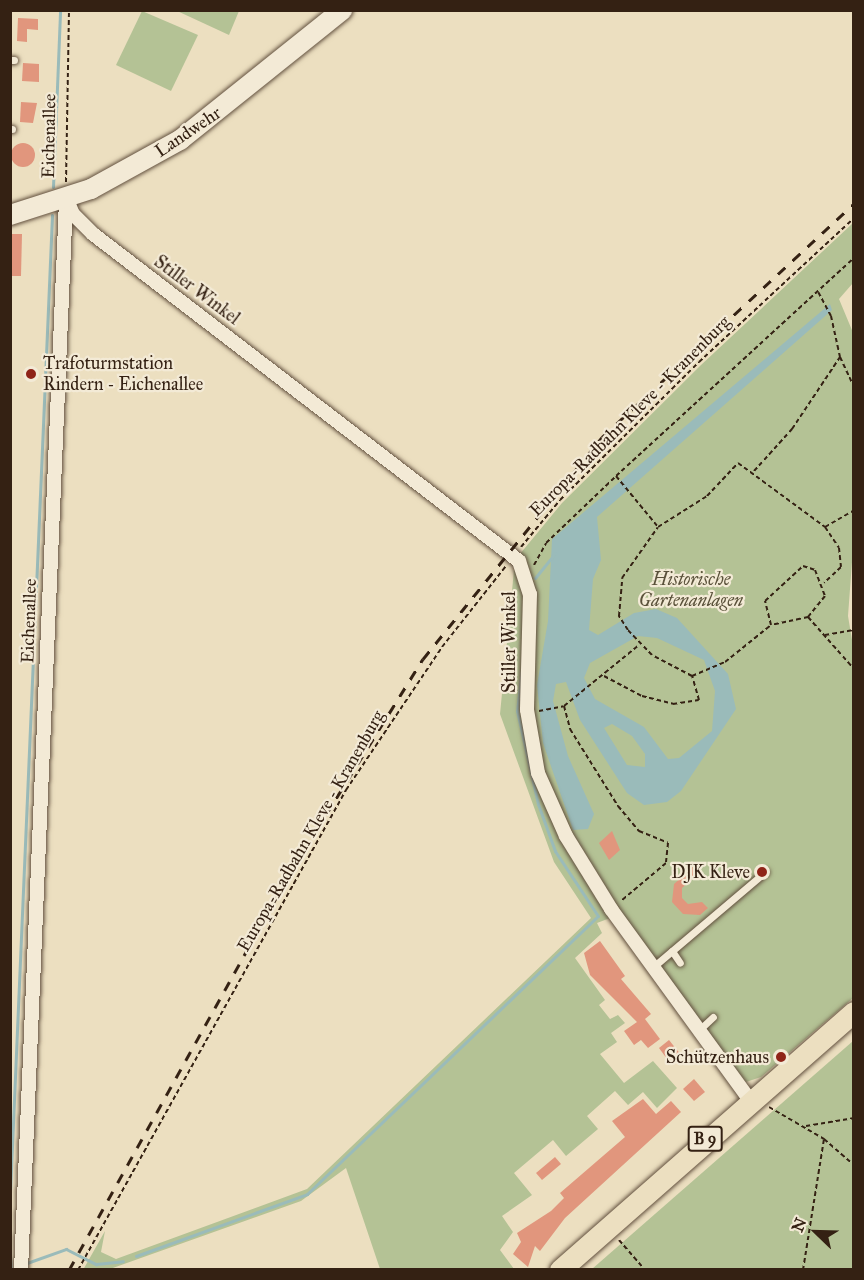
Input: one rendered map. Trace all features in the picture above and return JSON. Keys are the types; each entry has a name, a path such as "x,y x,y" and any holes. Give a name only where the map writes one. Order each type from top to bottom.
{"main road":[{"name":"Landwehr","path":"10,215 180,140 342,10"},
{"name":"B 9","path":"560,1269 606,1226 758,1101 854,1012"}],"street":[{"name":"Stiller Winkel","path":"69,189 73,214 93,234 515,555 530,594 527,710 538,773 566,836 651,969 697,1031 758,1101"},
{"name":"Eichenallee","path":"21,1263 69,189"}],"lane":[{"path":"651,969 765,872"},
{"path":"672,951 680,963"},
{"path":"697,1031 713,1017"}],"path":[{"name":"Eichenallee","path":"69,10 69,189"},
{"name":"Europa-Radbahn Kleve - Kranenburg","path":"78,1269 346,790 442,647 560,501 641,420 854,218"},
{"path":"530,594 533,566 546,543 854,258"},
{"path":"818,292 831,316 840,357 854,387"},
{"path":"753,471 792,429 840,357"},
{"path":"604,676 642,696 688,704 699,700 692,676 640,644 620,616 622,578 658,527 707,496 738,463 753,471 825,527 839,548 841,567 824,583"},
{"path":"616,476 658,527"},
{"path":"825,527 854,510"},
{"path":"692,676 704,673 724,662 771,625 808,617 825,596 824,583 815,570 803,566 788,575 765,601 771,625"},
{"path":"808,617 854,669"},
{"path":"825,635 854,630"},
{"path":"536,711 558,709 564,706 591,687 640,644"},
{"path":"564,706 570,729 618,806 639,831 668,843 666,863 611,909"},
{"path":"758,1101 776,1116 805,1126 824,1139 854,1166"},
{"path":"805,1126 854,1118"},
{"path":"803,1269 824,1139"},
{"path":"606,1226 645,1269"}],"green space":[{"path":"175,10 239,10 239,11 229,35"},
{"path":"142,11 198,35 171,91 116,65"},
{"name":"Historische Gartenanlagen","path":"853,223 853,283 839,299 854,335 854,535 848,616 854,652 853,998 761,1077 746,1082 618,915 597,923 602,933 575,958 605,1000 599,1005 610,1019 618,1015 625,1023 611,1033 617,1042 600,1054 624,1083 653,1061 677,1088 657,1108 643,1092 628,1105 615,1091 587,1116 598,1129 566,1156 553,1140 514,1173 532,1195 502,1216 513,1232 500,1250 514,1269 380,1269 346,1168 301,1201 110,1269 83,1270 105,1231 101,1252 116,1259 307,1189 591,918 554,862 500,714 515,560 562,503 701,365"},
{"path":"853,1041 853,1269 592,1269"}],"water":[{"path":"830,304 832,310 597,517 601,560 593,579 589,630 598,635 634,613 656,609 677,618 728,674 736,709 681,791 667,802 644,805 627,793 580,720 566,682 556,684 553,701 568,756 594,814 588,829 573,830 543,743 537,685 548,621 552,539","holes":["638,636 657,638 704,660 715,691 712,731 679,758 668,759 644,727 595,699 584,678 590,663","612,724 632,736 645,754 645,767 627,765 604,728"]}],"building":[{"path":"18,18 38,19 38,30 27,29 27,42 17,41"},
{"path":"23,63 39,64 39,82 22,81"},
{"path":"21,102 37,103 33,123 20,122"},
{"path":"23,143 31,147 35,155 31,163 23,167 15,163 11,155 15,147"},
{"path":"10,234 22,234 21,276 10,276"},
{"path":"612,831 620,850 609,860 599,843"},
{"path":"694,866 700,872 682,888 682,898 688,904 702,902 708,908 700,915 683,914 672,902 674,884"},
{"path":"600,941 625,976 621,979 651,1014 645,1019 660,1039 648,1048 641,1040 634,1045 624,1031 637,1022 590,975 584,953"},
{"path":"669,1040 681,1055 670,1063 659,1048"},
{"path":"694,1079 705,1092 694,1101 683,1089"},
{"path":"643,1099 656,1114 671,1101 681,1112 565,1218 540,1251 535,1246 528,1267 513,1254 521,1242 517,1233 551,1211 564,1198 560,1193 625,1137 612,1121"},
{"path":"555,1157 561,1164 542,1180 536,1173"}],"waterway":[{"path":"53,187 60,10"},
{"path":"10,1193 52,215"},
{"path":"535,578 555,553"},
{"path":"136,1256 307,1194 598,916 555,851 538,804 517,711 522,669"},
{"path":"24,1264 66,1249 96,1264 123,1261"},
{"path":"10,1256 11,1270"}],"railway":[{"path":"69,1270 294,866 423,659 602,437 854,204"}],"place":[{"name":"Trafoturmstation Rindern - Eichenallee","path":"31,374"},
{"name":"DJK Kleve","path":"762,872"},
{"name":"Schützenhaus","path":"781,1057"}]}
